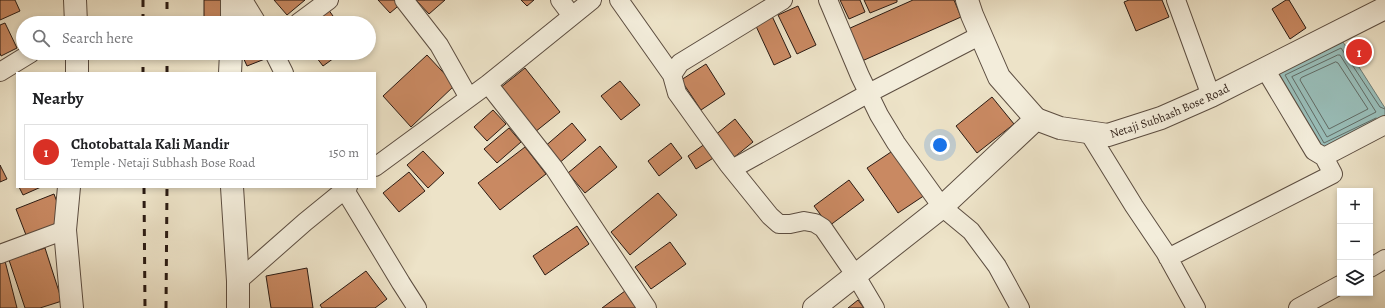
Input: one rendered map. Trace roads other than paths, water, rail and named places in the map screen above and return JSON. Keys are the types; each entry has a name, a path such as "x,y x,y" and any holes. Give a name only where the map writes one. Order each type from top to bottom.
{"street":[{"path":"76,0 76,16"},
{"path":"232,0 232,16"},
{"path":"244,0 253,16"},
{"path":"307,16 329,0"},
{"path":"404,0 439,45 469,98"},
{"path":"560,0 572,16"},
{"path":"376,166 488,84 592,0"},
{"path":"619,0 672,75 677,93 732,169 770,216 779,224 790,224 804,221 815,223 823,228 856,276 875,308"},
{"path":"672,75 680,63 783,0"},
{"path":"828,0 879,115 896,142 942,207 971,231 997,266 1020,308"},
{"path":"814,308 942,207 1036,119 999,77 968,0"},
{"path":"1176,0 1211,96"},
{"name":"Netaji Subhash Bose Road","path":"1036,119 1060,128 1108,135 1161,118 1211,96 1385,8"},
{"path":"732,169 869,93 981,35"},
{"path":"0,72 20,60"},
{"path":"76,60 77,72"},
{"path":"230,72 231,60"},
{"path":"278,60 284,72"},
{"path":"1168,258 1333,174 1324,157 1314,151 1265,69"},
{"path":"488,84 554,168 647,308"},
{"path":"1324,157 1385,125"},
{"path":"1089,133 1168,258 1196,308"},
{"path":"70,188 66,230 72,308"},
{"path":"232,188 238,281 238,308"},
{"path":"238,281 345,188 417,308"},
{"path":"0,254 66,230"},
{"path":"1373,266 1385,260"},
{"path":"1298,308 1337,286"}],"water":[{"path":"1343,42 1385,108 1385,118 1323,149 1278,73"}],"railway":[{"path":"143,0 143,16"},
{"path":"167,0 167,16"},
{"path":"143,60 143,72"},
{"path":"167,60 167,72"},
{"path":"144,188 145,308"},
{"path":"166,308 167,188"}],"place":[{"name":"Chotobattala Kali Mandir","path":"1359,52"}]}
